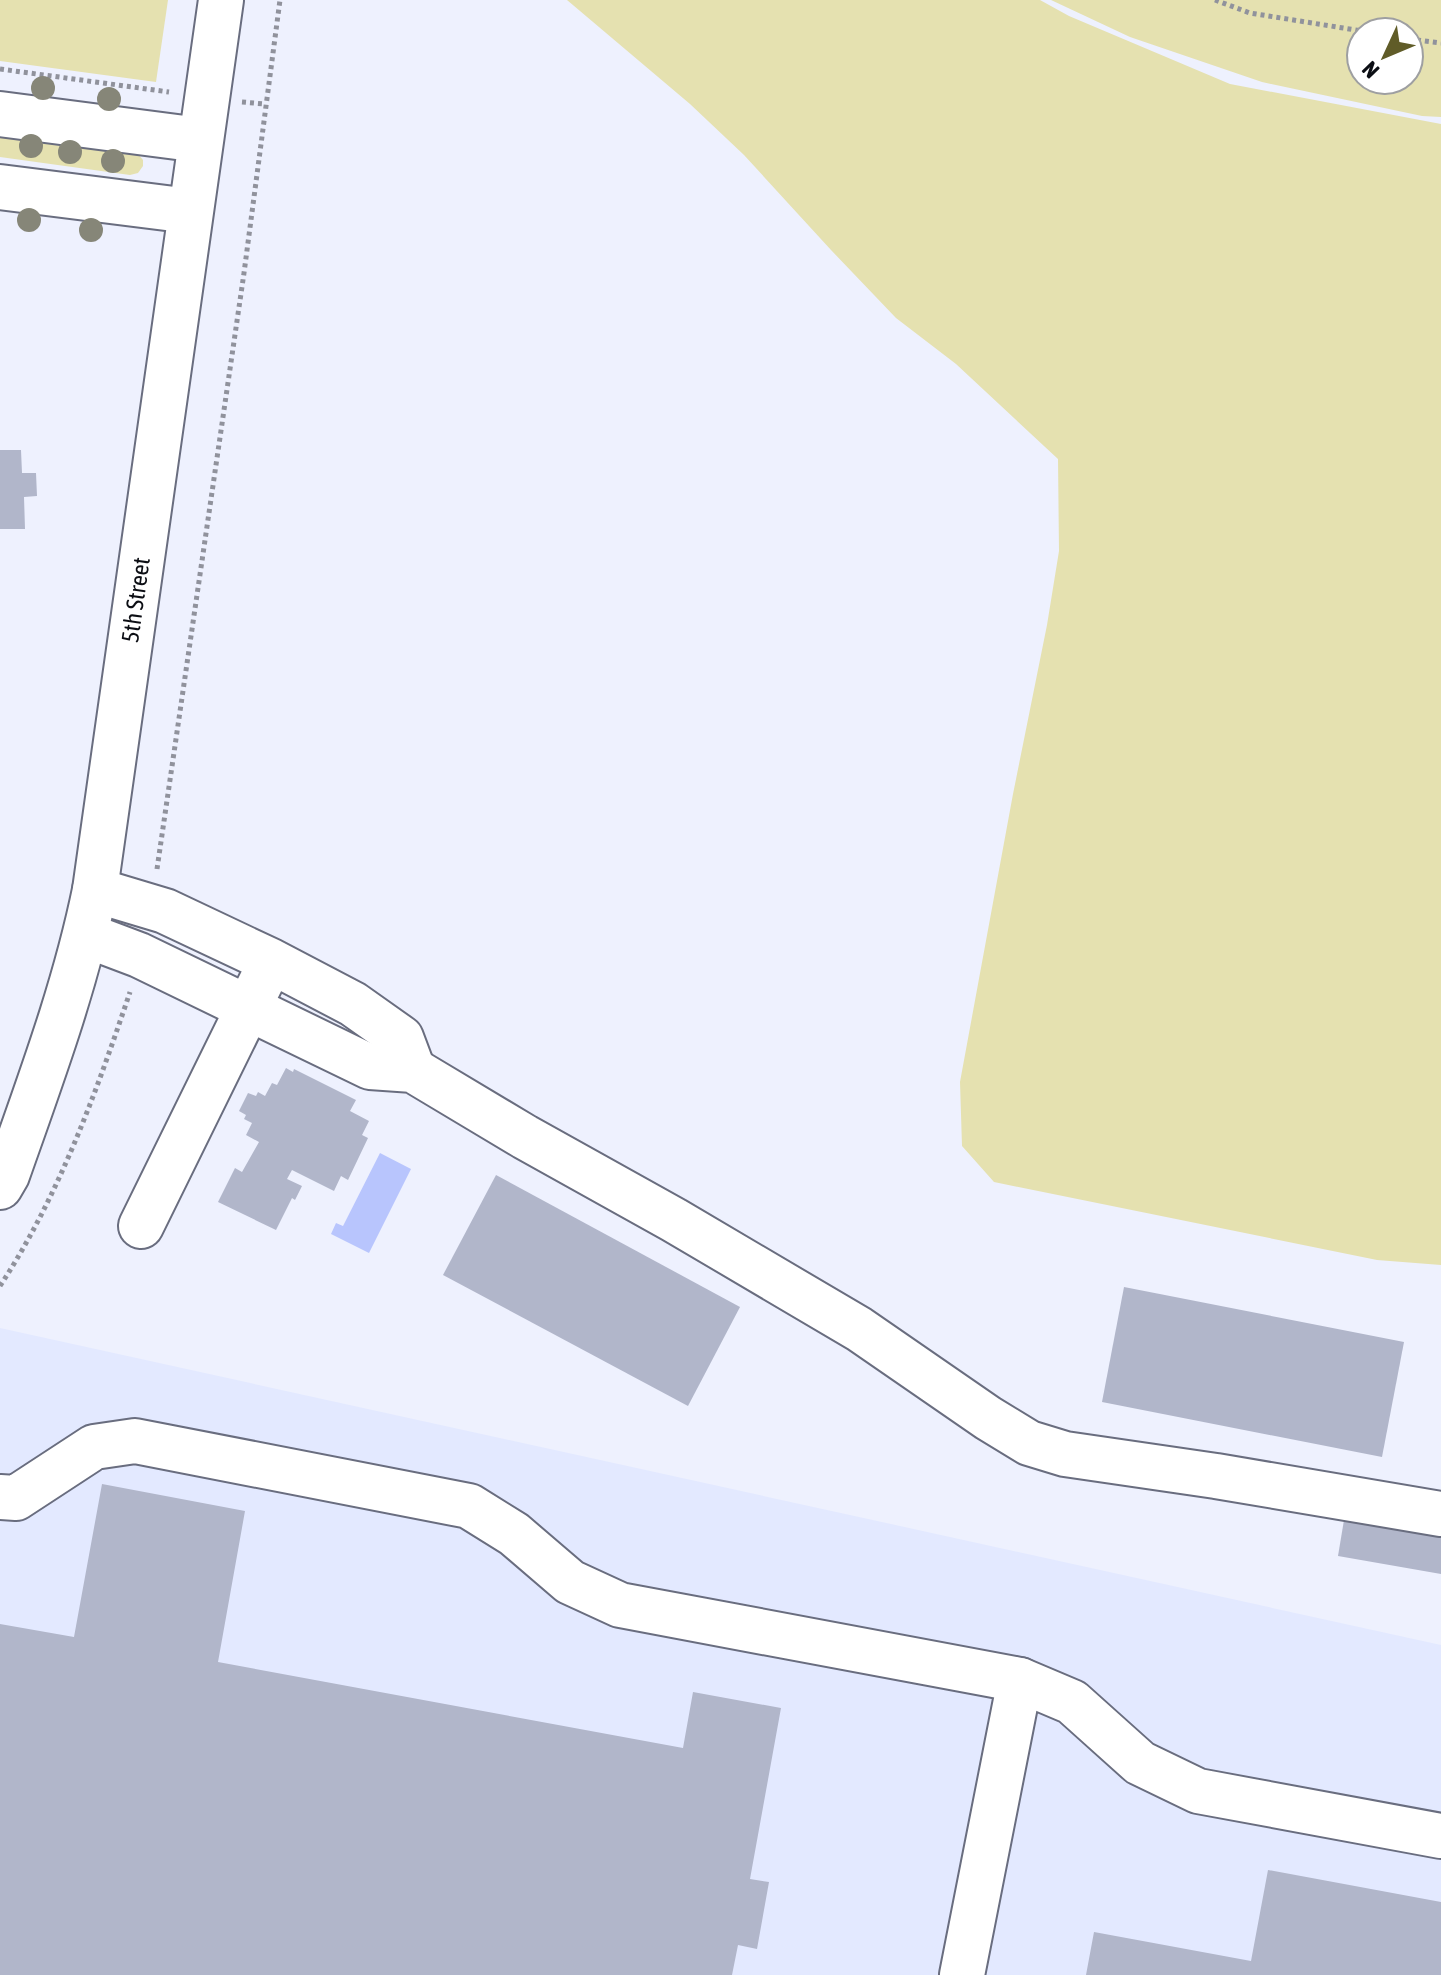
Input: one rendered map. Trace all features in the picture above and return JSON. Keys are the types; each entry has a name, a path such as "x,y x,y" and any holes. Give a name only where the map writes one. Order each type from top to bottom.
{"street":[{"name":"5th Street","path":"0,1187 7,1175 52,1046 86,935 95,890 221,0"},
{"path":"0,114 200,140"},
{"path":"0,187 190,211"},
{"path":"95,890 165,911 337,995 401,1038 413,1070"},
{"path":"86,935 139,955 370,1067 413,1070 859,1329 1029,1443 1065,1454 1441,1514"},
{"path":"141,1226 271,961"},
{"path":"315,1040 337,995"},
{"path":"0,1497 16,1498 94,1447 135,1441 469,1506 514,1534 570,1582 620,1605 1020,1680 1072,1702 1140,1763 1198,1791 1441,1836"},
{"path":"962,1975 1020,1680"}],"path":[{"path":"155,883 242,289 280,0"},
{"path":"1215,0 1250,13 1345,28"},
{"path":"0,69 172,92"},
{"path":"245,103 265,104"},
{"path":"0,1286 46,1207 63,1170 107,1061 134,980"}],"shaded area":[{"path":"0,0 168,0 156,82 0,61"},
{"path":"567,0 1040,0 1069,16 1230,84 1441,124 1441,1265 1377,1260 994,1182 962,1146 960,1082 1059,551 1058,459 956,364 896,318 744,155 690,104"},
{"path":"1051,0 1441,0 1441,117 1422,116 1262,82 1130,37"},
{"path":"0,131 138,154 143,166 138,173 130,175 0,157"},
{"path":"0,1328 1441,1645 1441,1975 0,1975"}],"water":[{"path":"380,1153 411,1169 369,1253 331,1234 336,1223 343,1226"}],"building":[{"path":"0,450 21,450 22,473 36,473 37,496 24,497 25,529 0,529"},
{"path":"286,1068 293,1072 294,1069 356,1100 350,1111 369,1121 362,1135 368,1138 348,1180 341,1176 334,1191 292,1170 287,1179 302,1186 295,1200 292,1198 276,1230 218,1202 235,1168 242,1172 259,1142 246,1135 252,1123 244,1119 246,1115 239,1111 248,1093 256,1096 258,1092 265,1096 272,1083 277,1085"},
{"path":"496,1175 740,1307 688,1406 443,1275"},
{"path":"1124,1287 1404,1342 1382,1457 1102,1402"},
{"path":"102,1484 245,1511 218,1662 683,1748 693,1692 781,1708 750,1879 769,1882 757,1949 738,1945 732,1975 0,1975 0,1624 74,1637"},
{"path":"1344,1520 1441,1536 1441,1574 1338,1556"},
{"path":"1268,1870 1441,1902 1441,1975 1086,1975 1094,1932 1251,1961"}]}
